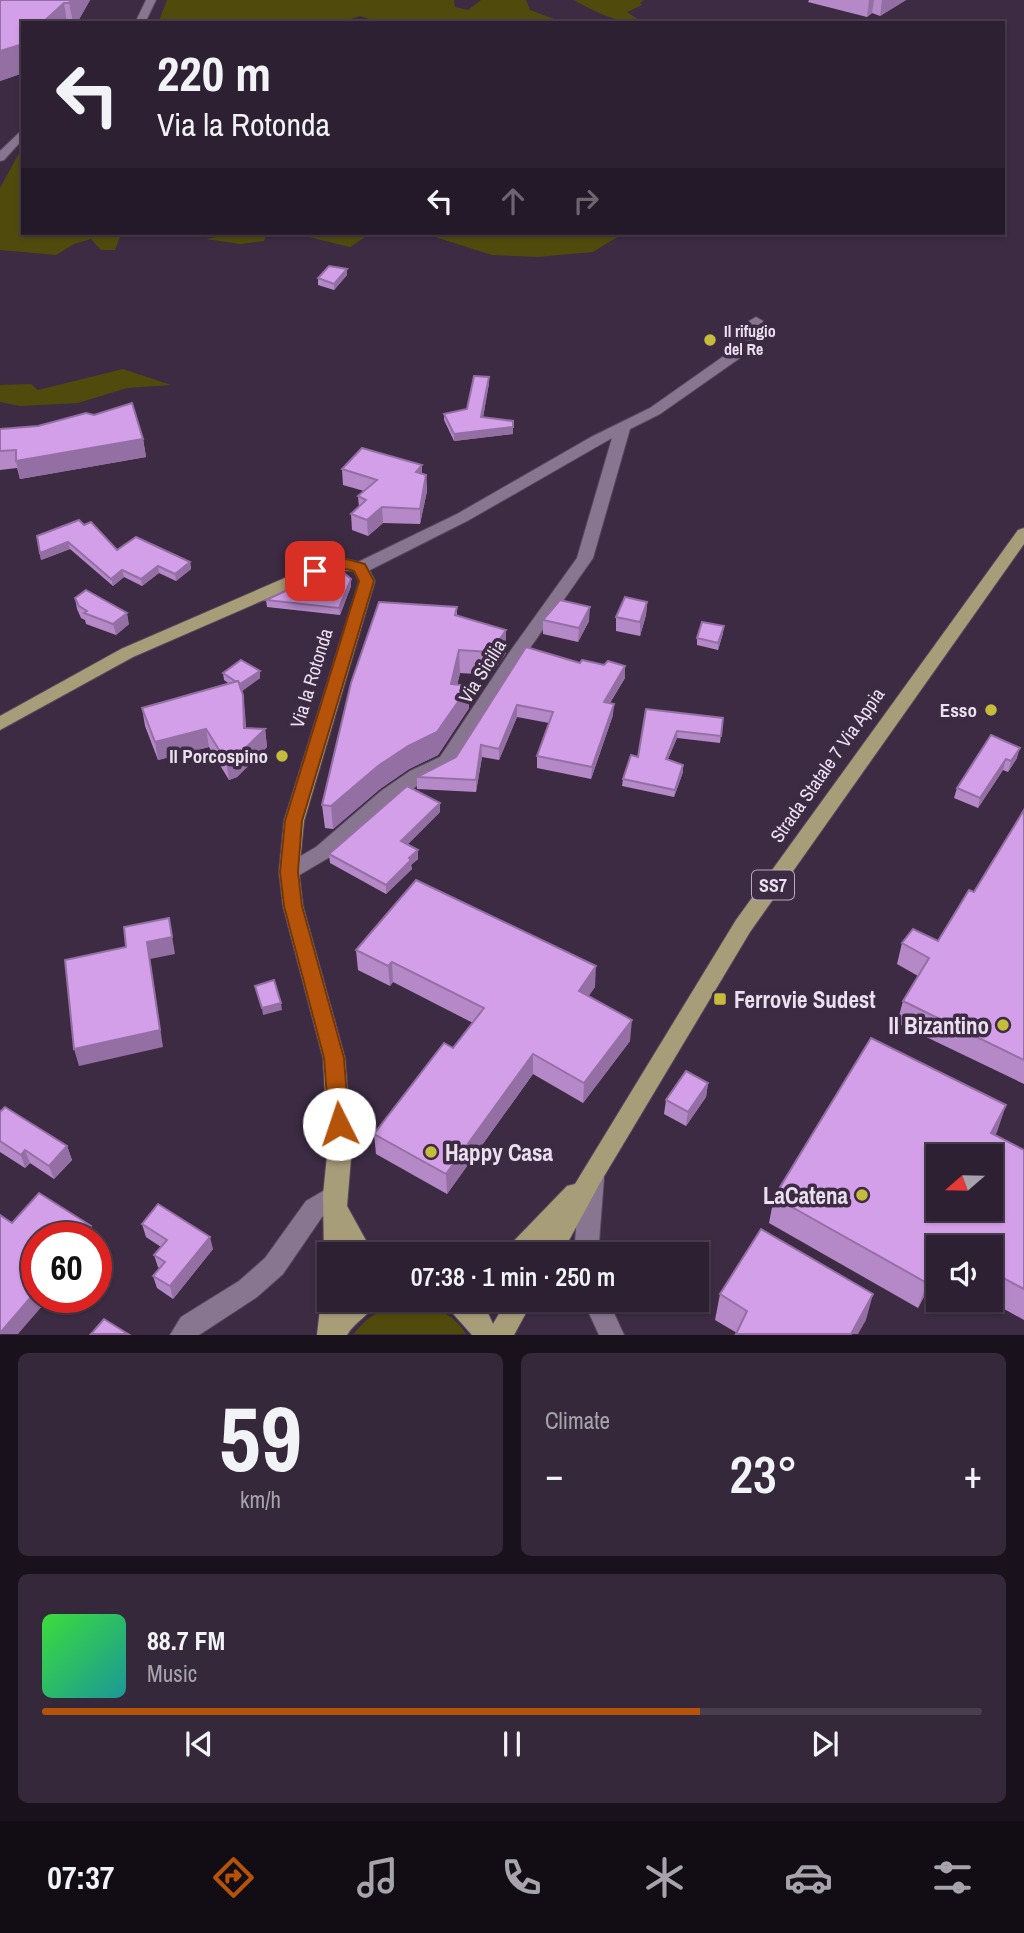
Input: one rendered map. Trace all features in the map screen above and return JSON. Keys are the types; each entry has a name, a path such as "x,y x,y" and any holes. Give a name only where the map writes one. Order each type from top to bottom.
{"main road":[{"name":"Strada Statale 7 Via Appia","path":"555,1242 592,1176 743,926 1024,533"},
{"path":"0,724 127,653 300,578 330,565 346,564 360,568"},
{"name":"Via la Rotonda","path":"336,1242 335,1195 340,1146 334,1058 293,906 289,872 294,821 367,581 360,568"},
{"name":"Strada Statale 7 Via Appia","path":"529,1242 592,1176"},
{"name":"Via la Rotonda","path":"335,1195 344,1228 353,1242"},
{"path":"331,1335 332,1312"},
{"path":"331,1335 350,1312"},
{"path":"470,1312 479,1321 485,1335"},
{"path":"500,1335 514,1312"}],"street":[{"path":"141,21 150,0"},
{"path":"0,158 21,134"},
{"path":"360,568 463,517 655,411 755,341 755,320"},
{"name":"Via Sicilia","path":"289,872 323,852 388,796 417,776 447,762 585,558 615,446 624,426"},
{"path":"587,1242 592,1176"},
{"path":"182,1335 190,1326 248,1289 274,1266 314,1209 335,1195"},
{"path":"601,1312 612,1335"}],"shaded area":[{"path":"167,0 454,0 455,7 468,10 481,0 526,0 530,10 560,21 370,21 372,20 360,16 345,21 159,21"},
{"path":"574,0 644,0 640,3 642,5 627,12 641,21 625,21"},
{"path":"21,150 21,235 136,235 120,237 115,250 101,250 91,239 74,244 56,255 0,250 0,188"},
{"path":"227,235 266,235 264,241 240,244 206,239"},
{"path":"300,235 368,235 350,247"},
{"path":"429,235 621,235 593,252 537,257 492,255"},
{"path":"123,369 171,385 127,388 78,403 20,406 0,402 0,385 31,384 38,390"},
{"path":"443,1312 466,1334 354,1334 364,1322 376,1314"}],"building":[{"path":"0,0 71,0 44,21 21,21 21,45 0,51"},
{"path":"329,266 347,269 334,284 318,278"},
{"path":"474,376 489,377 481,417 513,421 513,427 454,434 444,414 467,409"},
{"path":"132,403 143,439 16,461 16,450 0,451 0,429 38,426 86,413 94,415"},
{"path":"362,448 422,465 416,472 426,475 420,509 382,507 367,520 351,514 366,500 358,496 377,480 342,469"},
{"path":"79,520 84,525 91,522 117,550 136,537 190,562 175,574 158,566 141,579 122,570 111,579 68,542 40,553 37,536"},
{"path":"333,569 351,579 339,608 266,600"},
{"path":"86,590 127,613 113,624 84,613 87,611 79,606 75,598"},
{"path":"625,597 647,602 640,622 616,617"},
{"path":"560,600 590,607 579,628 543,620"},
{"path":"379,602 457,607 455,615 506,630 491,652 459,650 451,684 469,686 437,732 408,746 378,766 331,806 322,805 351,683"},
{"path":"702,622 724,626 718,643 697,638"},
{"path":"526,647 580,663 582,660 604,665 608,661 625,666 604,702 614,704 592,767 537,756 553,712 517,705 499,749 481,745 476,780 417,777 456,757"},
{"path":"241,660 260,671 240,684 223,673"},
{"path":"238,681 243,695 244,728 265,729 234,759 226,761 206,729 155,742 142,708"},
{"path":"646,709 723,718 721,736 677,731 666,759 683,765 675,790 623,779 631,755 638,757"},
{"path":"991,735 1020,748 1011,761 1006,759 980,798 957,788"},
{"path":"407,786 440,803 401,841 418,850 386,885 329,854"},
{"path":"1024,810 1024,1060 903,1001 929,958 902,943 913,929 938,941 969,890 974,892"},
{"path":"416,880 596,966 579,991 632,1020 584,1083 533,1054 446,1174 374,1134 444,1043 453,1048 484,1008 392,962 388,966 356,950"},
{"path":"169,918 172,937 147,942 160,1030 74,1049 65,960 126,947 124,927"},
{"path":"274,980 281,1003 262,1008 255,986"},
{"name":"LaCatena","path":"871,1038 1006,1105 991,1133 1024,1150 1024,1289 1003,1278 1003,1235 926,1235 926,1282 774,1197"},
{"path":"686,1071 708,1083 688,1112 666,1100"},
{"path":"5,1107 67,1146 49,1166 25,1150 21,1155 0,1141 0,1112"},
{"path":"39,1193 85,1222 21,1222 21,1309 0,1333 0,1215 12,1223"},
{"path":"158,1204 210,1237 170,1286 153,1276 165,1262 154,1255 167,1240 142,1224"},
{"path":"761,1229 873,1294 851,1334 736,1334 747,1311 720,1294"},
{"path":"104,1319 128,1334 91,1334"}],"place":[{"name":"Il rifugio del Re","path":"710,340"},
{"name":"Esso","path":"991,710"},
{"name":"Il Porcospino","path":"282,756"},
{"name":"Ferrovie Sudest","path":"720,999"},
{"name":"Il Bizantino","path":"1003,1025"},
{"name":"Happy Casa","path":"431,1152"},
{"name":"LaCatena","path":"862,1195"}],"route":[{"path":"315,571 330,565 346,564 360,568 367,581 294,821 289,872 293,906 334,1058 339,1124"}]}
